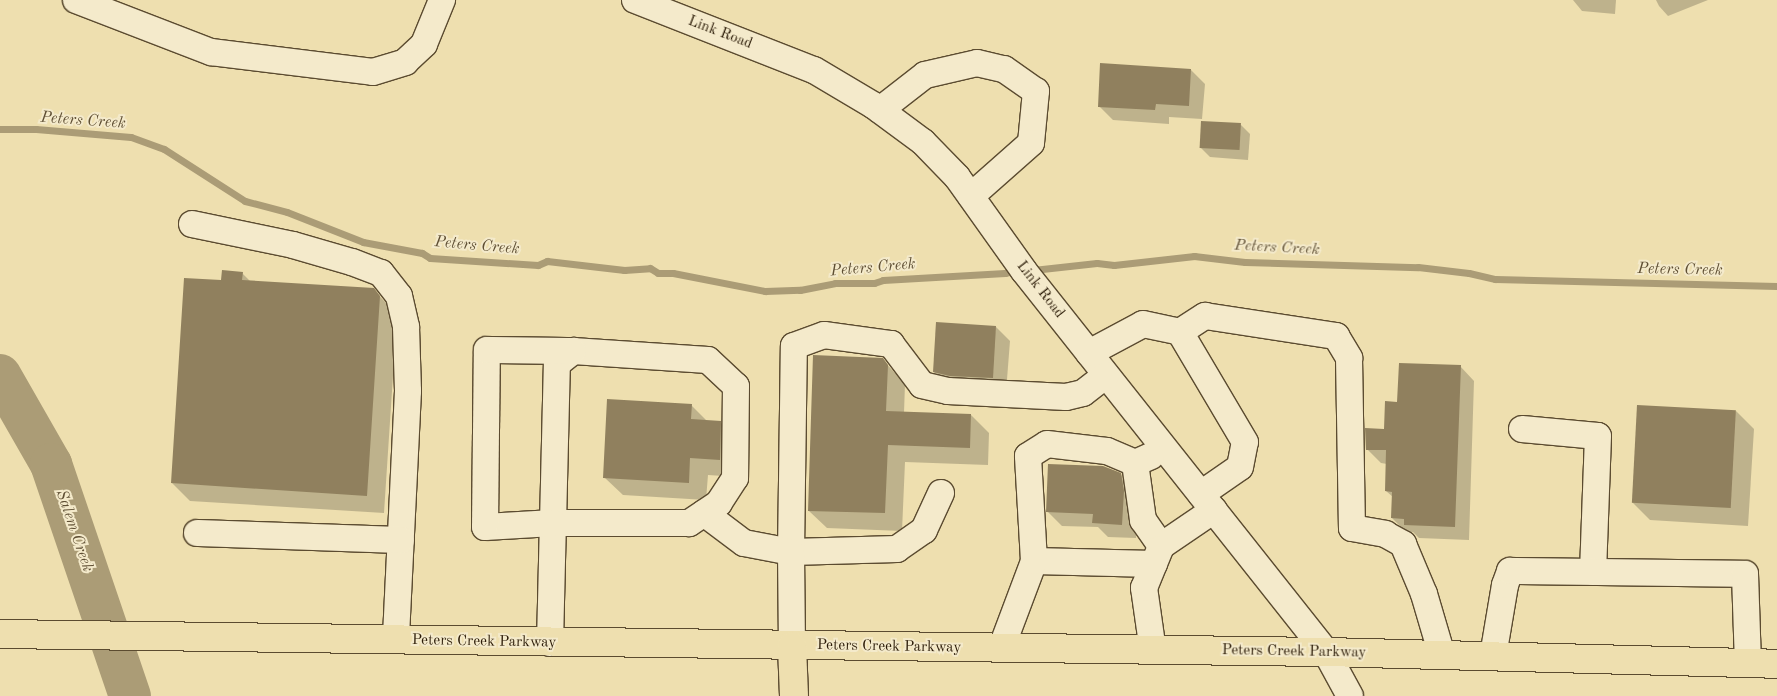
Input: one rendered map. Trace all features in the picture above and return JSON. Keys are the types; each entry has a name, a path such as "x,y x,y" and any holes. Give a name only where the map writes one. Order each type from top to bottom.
{"main road":[{"name":"Peters Creek Parkway","path":"0,634 550,643 1326,652 1777,664"},
{"path":"792,646 794,696"}],"street":[{"path":"76,0 211,52 373,72 406,62 424,44 442,0"},
{"name":"Link Road","path":"635,0 814,70 880,110 922,142 958,177 1024,271 1326,652 1350,696"},
{"path":"880,110 925,75 977,63 1004,69 1036,91 1031,143 970,196"},
{"path":"192,224 294,245 352,262 381,273 399,296 406,327 408,392 396,640"},
{"path":"1089,353 1143,324 1180,332 1205,316 1336,336 1349,358 1352,528 1385,534 1403,544 1424,594 1442,655"},
{"path":"1153,651 1144,588 1157,555 1240,467 1245,442 1180,332"},
{"path":"792,646 791,552 794,346 824,335 891,344 922,385 948,390 1066,397 1083,392 1106,374"},
{"path":"487,350 572,351 708,360 736,386 735,478 719,503 689,523 553,523 484,527 487,350"},
{"path":"550,643 557,364 572,351"},
{"path":"1522,429 1598,436 1593,572"},
{"path":"1001,649 1034,561 1028,456 1047,444 1107,451 1135,463 1165,448"},
{"path":"1135,463 1143,520 1157,555"},
{"path":"704,513 744,543 791,552 897,549 924,530 941,493"},
{"path":"197,533 401,540"},
{"path":"1034,561 1157,555"},
{"path":"1493,656 1505,585 1510,571 1745,574 1748,664"}],"building":[{"path":"1100,63 1191,69 1189,106 1156,104 1155,110 1098,107"},
{"path":"1201,121 1241,123 1240,150 1200,148"},
{"path":"222,270 243,272 242,280 374,288 380,296 367,496 171,483 184,278 221,280"},
{"path":"936,322 996,326 993,378 950,376 933,372"},
{"path":"813,355 883,358 888,365 886,411 971,414 970,448 888,445 885,513 808,511"},
{"path":"1399,363 1461,365 1455,527 1404,525 1404,519 1391,518 1392,492 1385,491 1386,450 1366,450 1365,428 1384,429 1385,401 1397,402"},
{"path":"607,399 692,404 691,419 721,421 720,460 690,458 689,483 603,478"},
{"path":"1637,405 1736,410 1731,508 1632,503"},
{"path":"1048,464 1103,466 1121,473 1124,491 1122,525 1092,523 1093,514 1046,512"}],"waterway":[{"name":"Peters Creek","path":"0,129 36,129 131,137 164,149 245,201 287,212 363,242 422,253 430,258 538,265 547,261 624,270 650,268 658,273 673,273 765,291 800,290 835,283 874,283 883,280 1005,273 1017,270"},
{"name":"Peters Creek","path":"1033,270 1097,263 1114,265 1194,256 1245,262 1418,267 1469,273 1495,279 1777,286"},
{"name":"Salem Creek","path":"0,375 51,464 130,696"}]}
